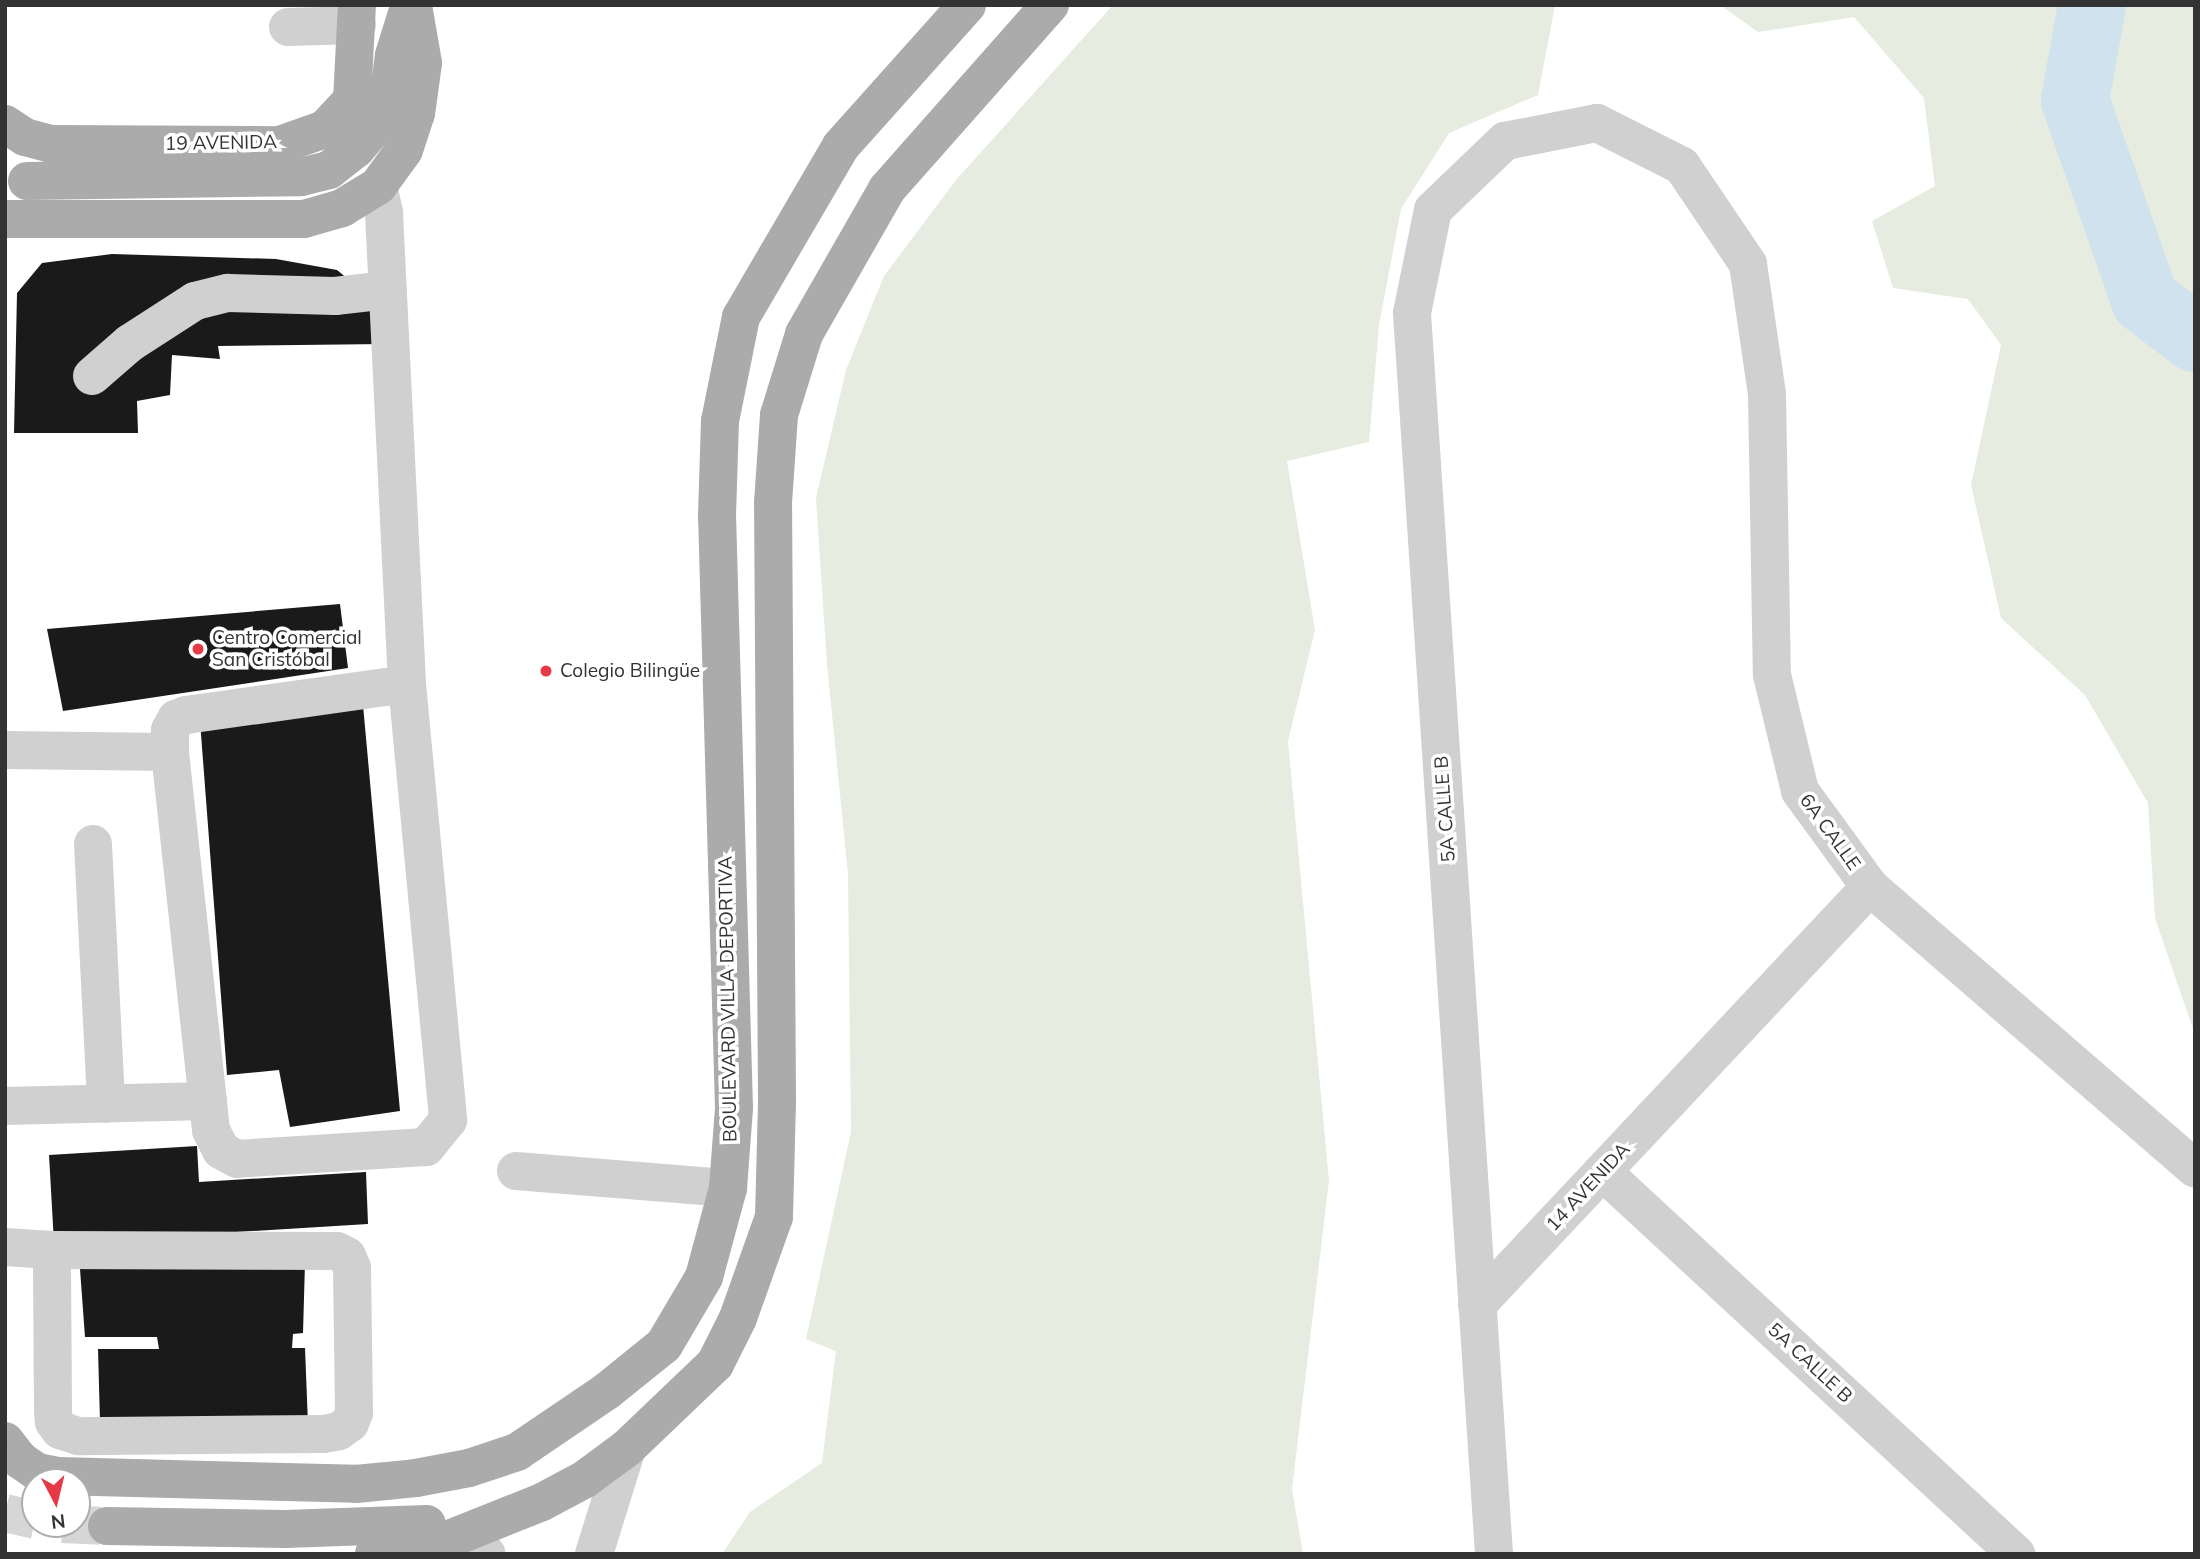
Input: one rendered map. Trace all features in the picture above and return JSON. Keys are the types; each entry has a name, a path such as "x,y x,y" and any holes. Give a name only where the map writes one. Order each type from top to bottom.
{"main road":[{"path":"27,181 301,177 329,170 356,149 375,127 388,99 394,55 411,5"},
{"path":"5,219 304,219 342,208 378,186 404,150 416,114 423,64 411,5"},
{"name":"BOULEVARD VILLA DEPORTIVA","path":"5,1441 20,1460 37,1472 58,1476 356,1484 470,1468 517,1452 607,1391 664,1345 704,1277 728,1188 734,1108 717,516 720,421 741,317 841,145 967,5"},
{"path":"373,1554 447,1541 490,1538 584,1479 627,1448 715,1364 738,1318 774,1217 776,951 773,503 779,415 804,334 887,189 1050,5"},
{"name":"19 AVENIDA","path":"5,124 25,137 51,144 279,145 324,129 352,100 357,15"},
{"path":"729,950 776,951"},
{"path":"107,1526 285,1529 490,1538"}],"street":[{"path":"288,27 357,15"},
{"name":"5A CALLE B","path":"1477,1305 1412,313 1433,210 1505,141 1597,123 1682,166 1748,264"},
{"path":"378,186 384,213 407,684 448,1120 426,1147 237,1159 221,1150 211,1130 170,752 170,730 176,719 186,715 407,684"},
{"name":"6A CALLE","path":"1748,264 1767,395 1772,675 1800,791 1870,887 2195,1169"},
{"path":"92,376 130,343 195,301 228,293 335,296 388,290"},
{"path":"5,750 170,752"},
{"path":"93,844 106,1104"},
{"name":"14 AVENIDA","path":"1477,1305 1870,887"},
{"path":"5,1106 208,1101"},
{"path":"516,1171 728,1188"},
{"name":"5A CALLE B","path":"1603,1171 2016,1554"},
{"path":"5,1247 52,1250 337,1251 347,1256 352,1268 354,1413 350,1423 339,1431 323,1434 78,1436 60,1430 54,1422 53,1410 52,1250"},
{"path":"1477,1305 1494,1554"},
{"path":"594,1554 627,1448"}],"shaded area":[{"path":"1113,5 1555,5 1538,95 1449,133 1401,209 1379,325 1369,442 1287,461 1315,630 1288,741 1329,1181 1292,1489 1303,1554 722,1554 750,1512 822,1463 836,1351 806,1339 851,1132 848,874 827,664 816,498 846,370 884,276 956,180"},
{"path":"1720,5 2195,5 2195,1035 2155,918 2148,803 2085,695 2001,618 1971,485 2001,345 1968,299 1893,288 1872,221 1935,186 1924,98 1854,17 1758,32"}],"building":[{"path":"112,254 276,259 337,270 360,289 385,344 218,346 220,359 172,355 170,395 137,401 138,433 14,433 17,293 42,263"},
{"name":"Centro Comercial San Cristóbal","path":"340,604 348,668 63,711 47,629"},
{"path":"363,705 400,1111 290,1127 279,1070 227,1075 200,721"},
{"path":"197,1146 199,1182 366,1172 368,1224 54,1243 49,1155"},
{"path":"305,1263 303,1333 293,1334 292,1348 305,1348 308,1424 100,1422 98,1349 159,1349 157,1337 85,1337 80,1269"}],"waterway":[{"path":"2092,5 2075,100 2145,300 2195,338"}],"tunnel":[{"path":"5,1513 21,1517"},
{"path":"91,1525 107,1526"}],"place":[{"name":"Centro Comercial San Cristóbal","path":"198,649"},
{"name":"Colegio Bilingüe","path":"546,671"}]}
